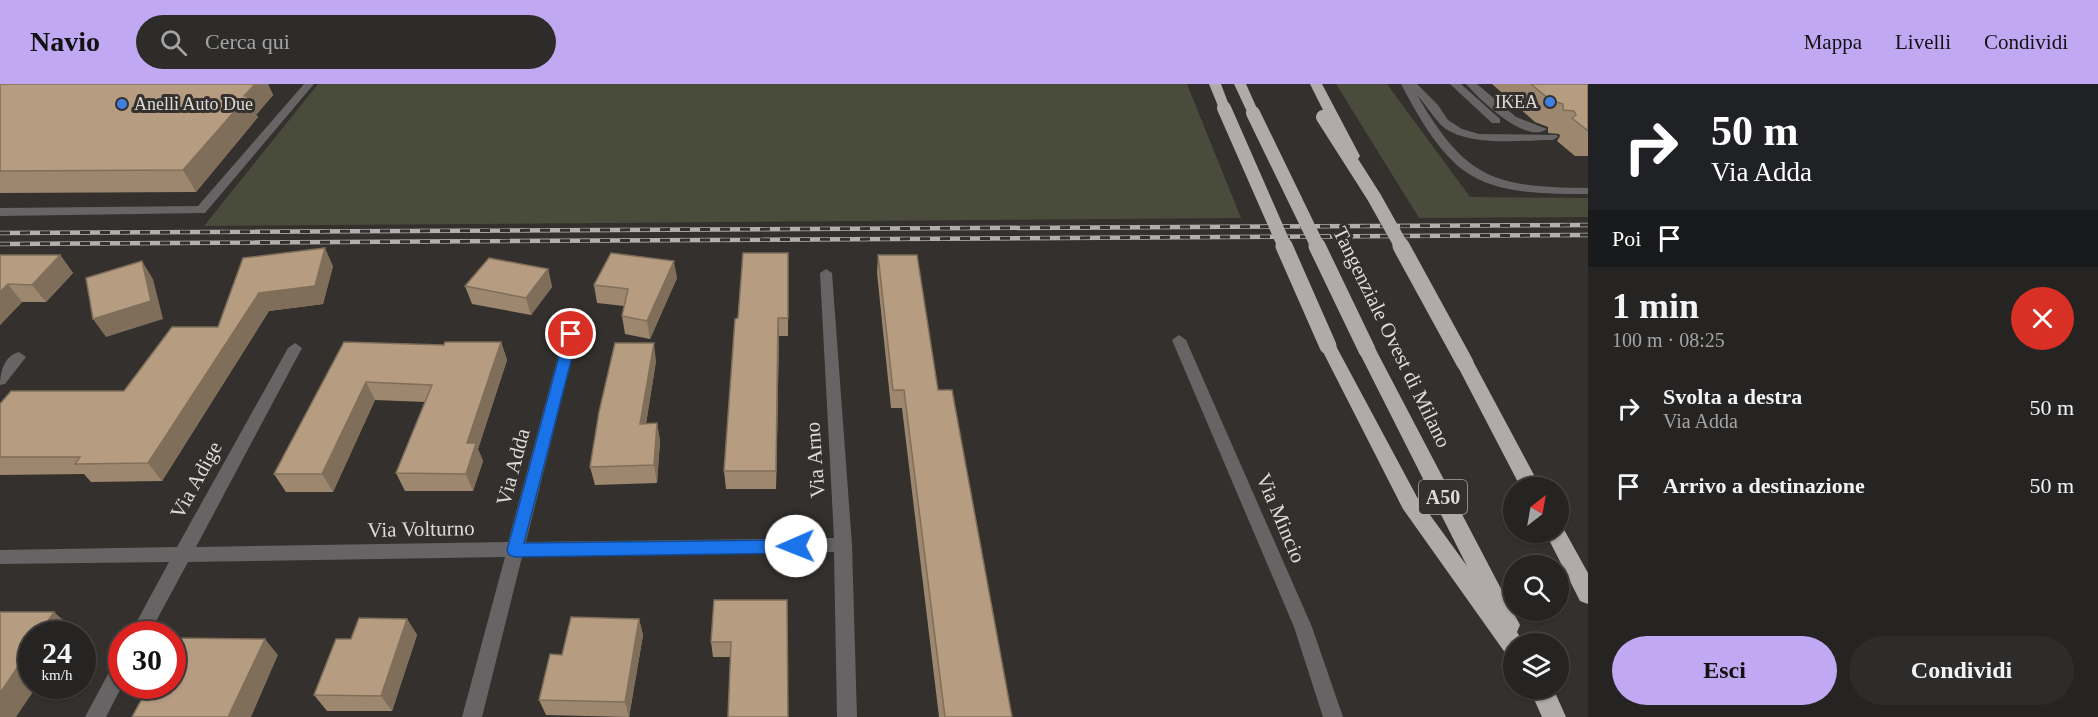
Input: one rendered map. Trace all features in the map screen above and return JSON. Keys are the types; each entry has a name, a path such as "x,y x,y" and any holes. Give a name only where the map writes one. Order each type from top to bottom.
{"highway":[{"path":"1215,84 1328,346 1410,503 1504,633"},
{"name":"Tangenziale Ovest di Milano","path":"1240,84 1367,350 1513,633"},
{"path":"1303,84 1328,117 1374,197 1525,477"},
{"path":"1316,84 1328,117"},
{"path":"1561,543 1588,594"},
{"path":"1546,699 1554,717"}],"street":[{"path":"0,212 201,210 309,84"},
{"path":"1406,84 1424,118 1467,168 1502,184 1588,191"},
{"path":"1412,84 1434,107 1444,122 1458,131 1479,137 1553,137"},
{"path":"1455,84 1496,121"},
{"path":"1471,84 1517,124 1529,129 1544,129"},
{"name":"Via Arno","path":"826,273 843,545 848,717"},
{"name":"Via Adda","path":"472,717 571,334"},
{"name":"Via Mincio","path":"1179,340 1303,627 1334,717"},
{"name":"Via Adige","path":"146,621 295,348"},
{"path":"0,380 20,357"},
{"name":"Via Volturno","path":"0,557 843,545"},
{"path":"94,717 108,692"}],"green space":[{"path":"318,84 1187,84 1241,218 204,226"},
{"path":"1336,84 1387,84 1470,197 1588,198 1588,217 1419,218"}],"building":[{"path":"0,84 255,84 244,96 248,96 183,170 0,171"},
{"path":"1531,84 1588,84 1588,131 1572,118 1576,115 1574,111 1563,110 1563,104 1550,100"},
{"path":"325,248 315,286 259,293 148,463 75,464 80,457 0,457 0,404 11,391 124,391 172,327 218,327 243,258"},
{"path":"611,253 674,261 647,321 622,316 628,289 594,285"},
{"path":"743,253 788,253 788,318 778,318 776,471 724,471 735,319 738,318"},
{"path":"0,255 60,255 32,285 8,284 0,292"},
{"path":"878,255 917,255 938,390 952,390 1012,717 945,717 904,390 893,390"},
{"path":"489,258 548,269 526,298 465,286"},
{"path":"142,261 151,301 93,319 86,278"},
{"path":"344,342 444,345 445,342 501,342 467,443 476,443 466,474 396,473 432,385 366,382 322,474 274,474"},
{"path":"615,343 654,343 640,424 657,423 654,465 590,467 599,412"},
{"path":"714,600 787,600 788,717 728,717 731,642 711,642"},
{"path":"0,612 54,612 48,621 18,621 18,667 0,693"},
{"path":"571,617 639,619 625,702 539,700 550,654 562,655"},
{"path":"359,618 407,619 381,696 314,695 336,639 351,639"},
{"path":"186,638 265,639 228,717 132,717 142,699 186,699"}],"railway":[{"path":"0,233 1588,225"},
{"path":"0,244 1588,235"}],"place":[{"name":"IKEA","path":"1550,102"},
{"name":"Anelli Auto Due","path":"122,104"}],"route":[{"path":"571,334 515,550 796,546"}]}
